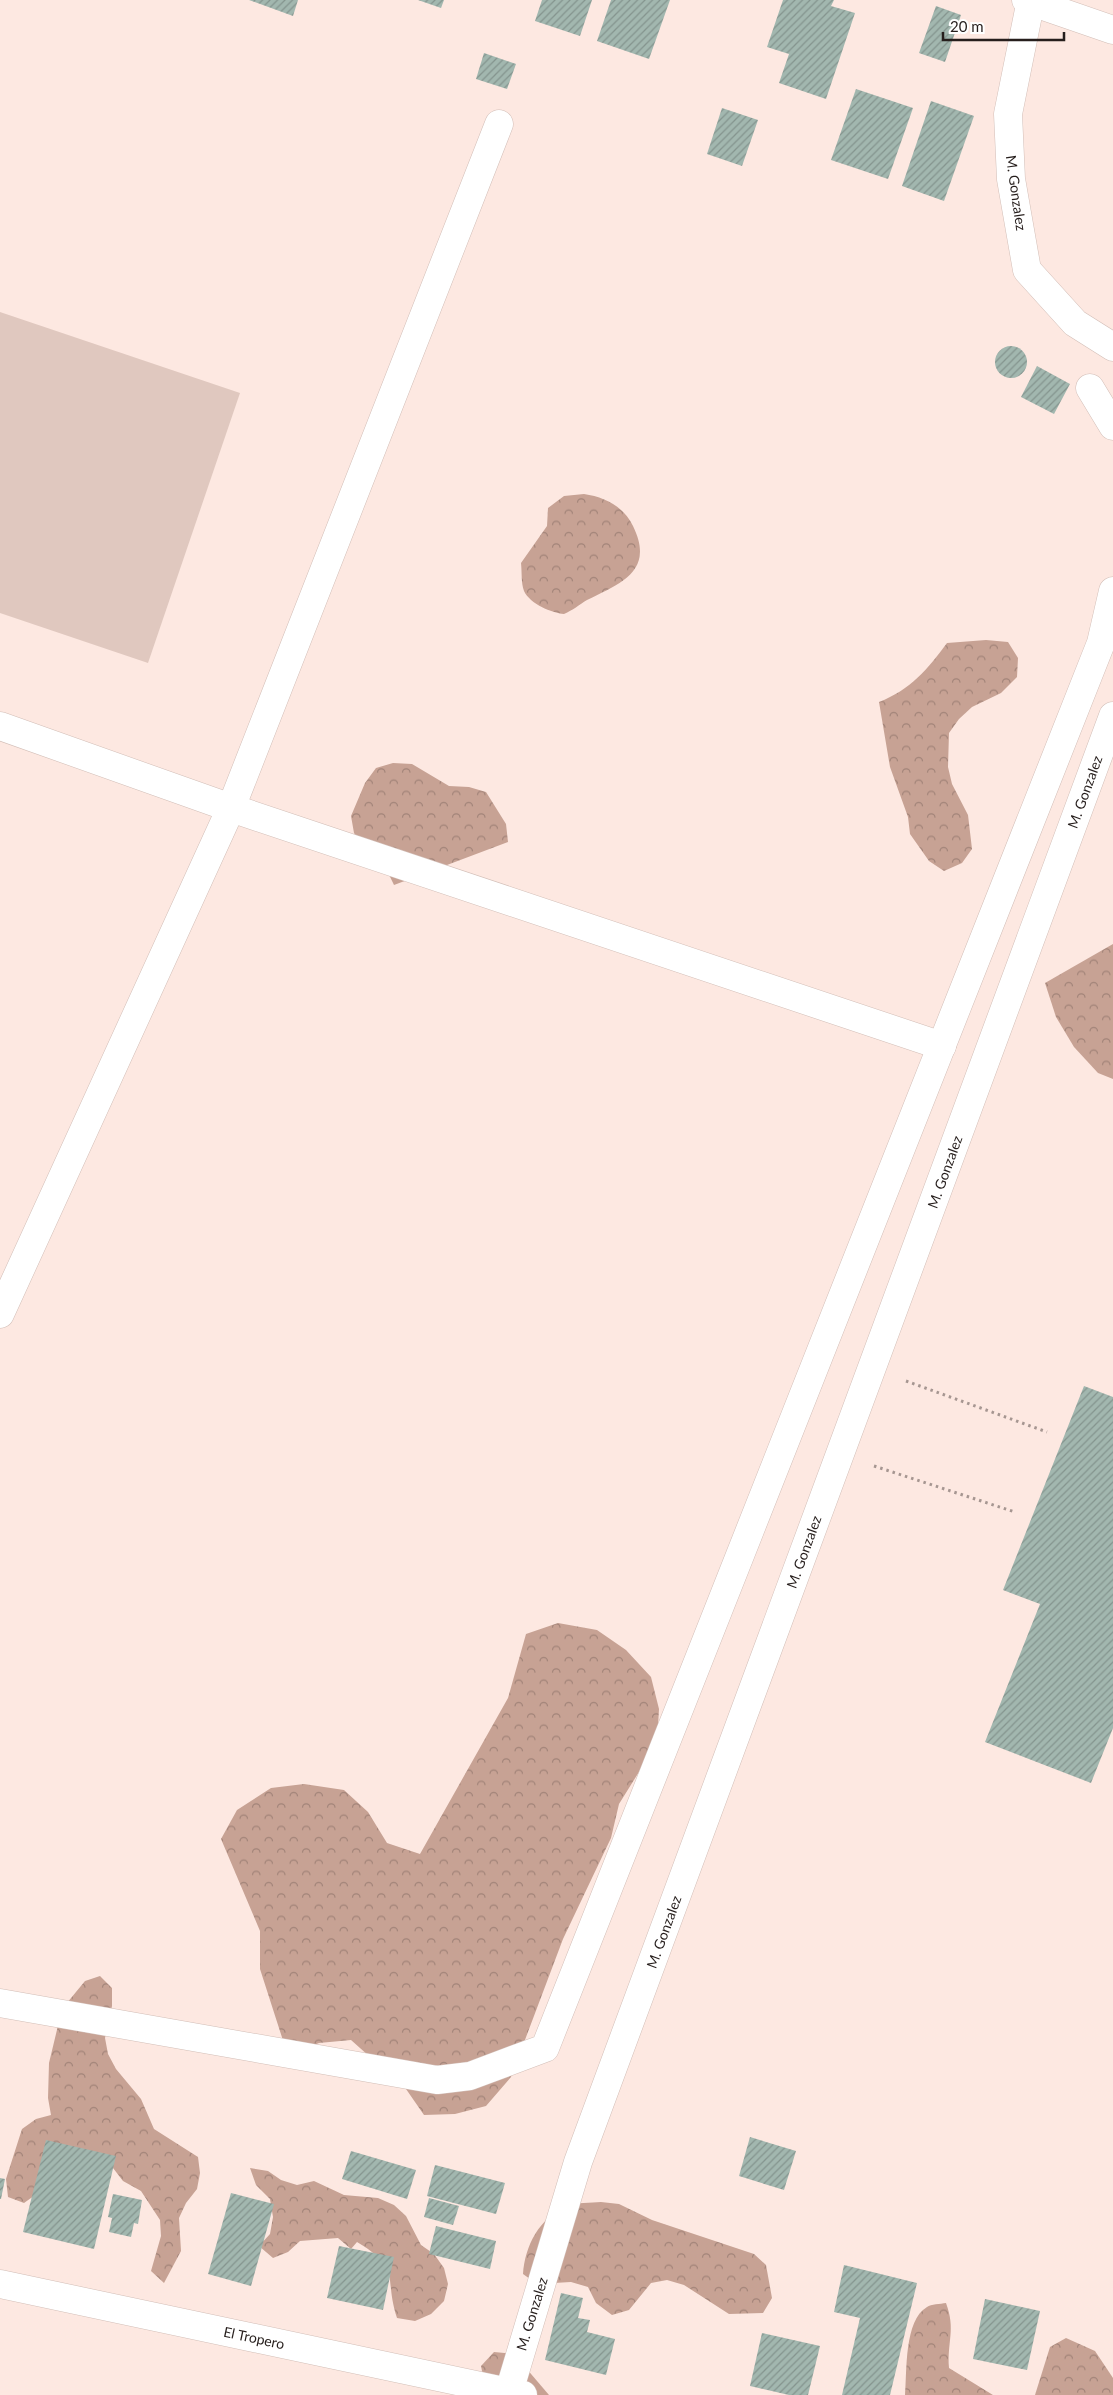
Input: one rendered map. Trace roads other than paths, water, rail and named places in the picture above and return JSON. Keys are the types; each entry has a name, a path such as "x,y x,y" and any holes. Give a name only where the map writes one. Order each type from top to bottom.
{"street":[{"path":"1029,1 1113,30"},
{"name":"M. Gonzalez","path":"1029,1 1008,114 1011,179 1027,270 1075,324 1113,347"},
{"path":"0,1314 231,808 499,124"},
{"path":"1090,388 1113,426"},
{"path":"0,2003 438,2080 470,2076 545,2048 1101,643 1113,591"},
{"name":"M. Gonzalez","path":"513,2394 578,2162 1113,716"},
{"path":"0,726 231,808 942,1046"},
{"path":"0,737 231,808"},
{"name":"El Tropero","path":"0,2284 513,2394"}]}
